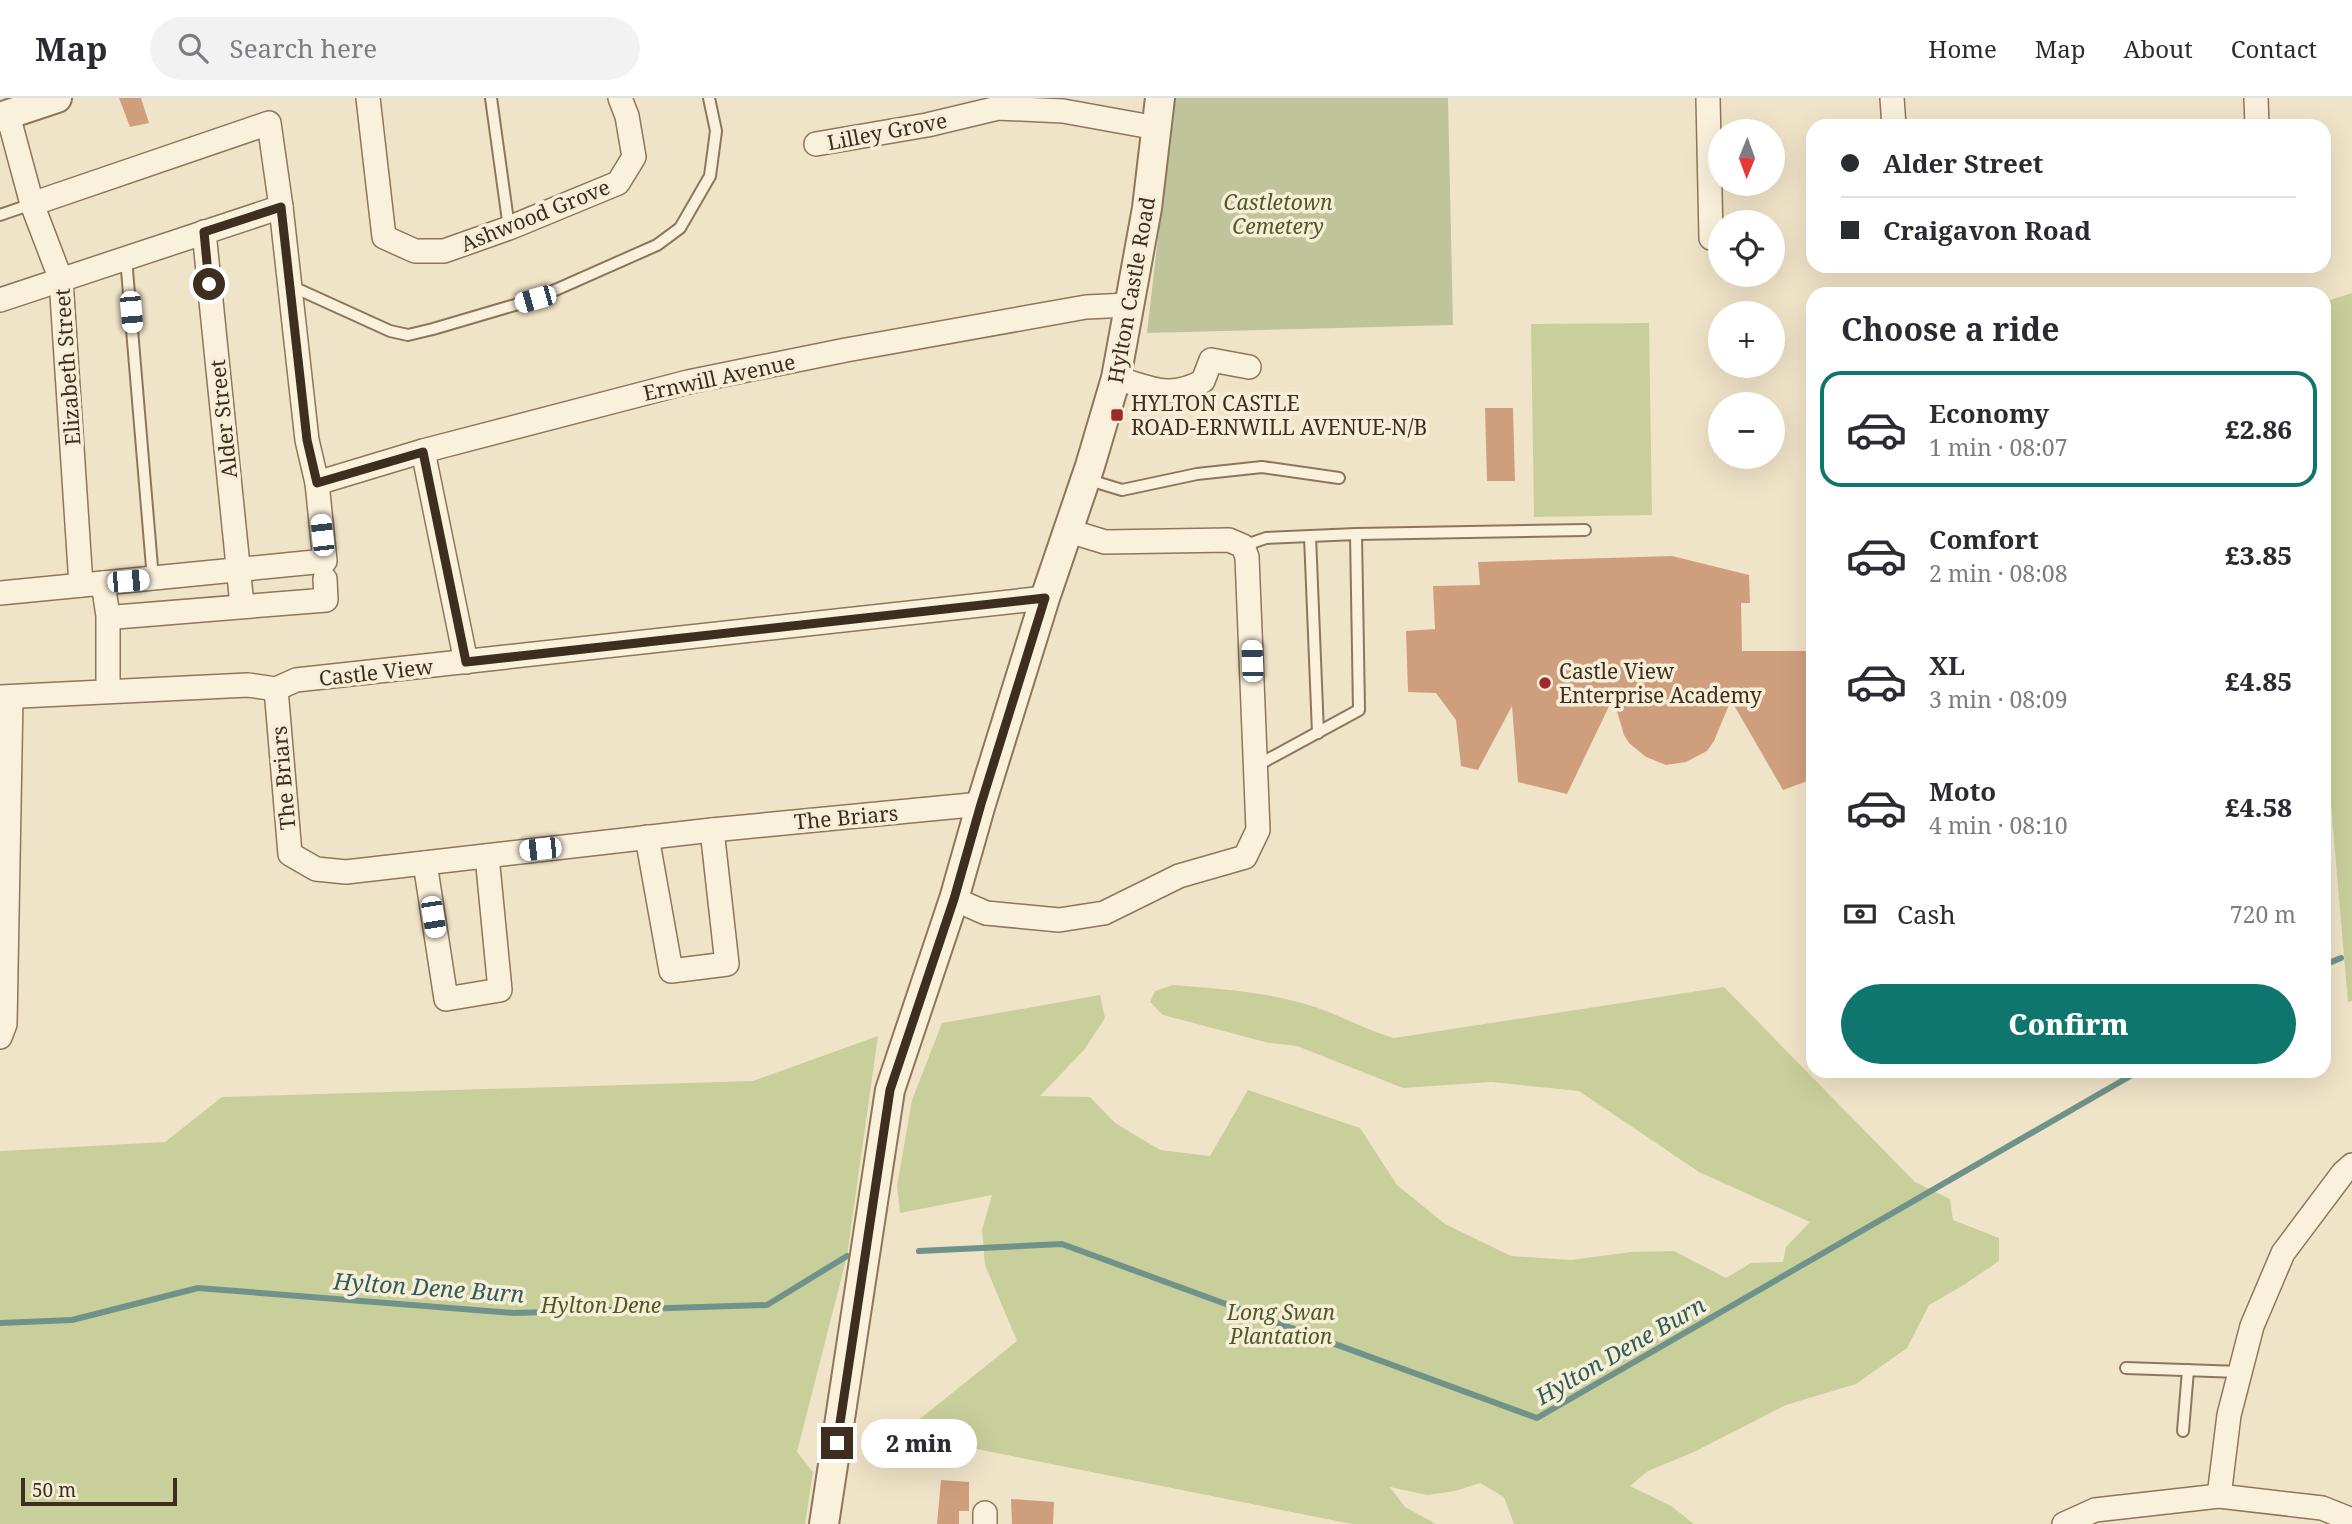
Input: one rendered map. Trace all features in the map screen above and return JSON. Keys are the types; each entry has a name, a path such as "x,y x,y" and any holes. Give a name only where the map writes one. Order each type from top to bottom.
{"street":[{"path":"4,116 57,98"},
{"name":"Ashwood Grove","path":"368,98 384,237 415,251 444,251 509,228 618,183 634,157 627,116 620,98"},
{"name":"Hylton Castle Road","path":"824,1524 890,1090 954,899 1045,598 1086,479 1116,378 1147,208 1160,98"},
{"path":"1708,98 1710,210"},
{"path":"1892,98 1894,119"},
{"path":"2256,98 2257,119"},
{"name":"Lilley Grove","path":"816,144 927,125 996,103 1063,111 1157,128"},
{"name":"Elizabeth Street","path":"4,116 32,204 61,280 92,584 108,616 108,690"},
{"path":"0,593 325,561 317,483 307,440 269,123 32,204"},
{"path":"0,299 281,207"},
{"name":"Alder Street","path":"204,232 242,605"},
{"name":"Ernwill Avenue","path":"317,483 688,382 1086,307 1129,305"},
{"path":"1116,378 1163,392 1185,391 1203,381 1211,360 1249,367"},
{"path":"423,452 466,662"},
{"path":"954,899 986,913 1059,920 1104,913 1179,876 1245,857 1258,830 1247,556 1243,546 1229,540 1104,542 1069,531"},
{"path":"116,617 326,600 325,579"},
{"name":"Castle View","path":"6,697 248,685 276,690 296,680 1045,598"},
{"name":"The Briars","path":"276,690 290,854 316,869 346,872 712,830 981,804"},
{"path":"0,1037 5,1024 6,697"},
{"path":"647,837 671,971 727,964 712,830"},
{"path":"425,863 446,999 500,990 487,856"},
{"path":"2219,1496 2229,1415 2252,1326 2283,1253 2352,1165"},
{"path":"2064,1524 2095,1510 2131,1515 2219,1496 2322,1508 2352,1520"}],"lane":[{"path":"491,98 509,228"},
{"path":"290,285 390,331 408,335 535,299 657,245 680,228 710,176 716,131 709,98"},
{"path":"0,215 32,204"},
{"path":"126,258 153,579"},
{"path":"1086,479 1122,490 1197,474 1262,467 1339,478"},
{"path":"1243,546 1266,538 1585,530"},
{"path":"1256,766 1359,710 1356,534"},
{"path":"1310,536 1318,733"},
{"path":"2126,1368 2240,1372"},
{"path":"2183,1431 2188,1370"}],"green space":[{"name":"Castletown Cemetery","path":"1174,98 1448,98 1453,325 1147,333"},
{"path":"2352,293 2352,1001 2348,1002 2331,804 2331,300"},
{"path":"1649,323 1652,515 1534,517 1531,324"},
{"name":"Long Swan Plantation","path":"1173,985 1283,998 1318,1008 1394,1038 1724,987 1806,1071 1806,1078 1813,1078 1915,1182 1950,1199 1953,1220 1999,1238 1999,1261 1929,1305 1907,1348 1856,1384 1786,1405 1694,1452 1648,1471 1630,1486 1671,1506 1694,1524 1514,1524 1504,1497 1480,1483 1455,1491 1427,1495 1390,1487 1405,1507 1436,1524 1352,1524 901,1434 1017,1341 985,1265 982,1230 992,1195 900,1213 897,1186 912,1100 942,1023 1100,995 1105,1018 1084,1050 1040,1096 1090,1097 1115,1123 1160,1150 1210,1156 1248,1090 1360,1128 1397,1185 1445,1224 1511,1256 1571,1260 1631,1252 1674,1251 1726,1278 1751,1263 1783,1262 1786,1247 1810,1222 1699,1172 1579,1091 1491,1082 1403,1088 1297,1046 1269,1043 1163,1015 1150,1002 1155,991"},
{"name":"Hylton Dene","path":"878,1036 847,1256 797,1452 813,1472 805,1524 0,1524 0,1151 165,1142 222,1097 753,1081"}],"building":[{"path":"119,98 141,98 149,123 130,127"},
{"path":"1485,408 1513,408 1515,481 1487,481"},
{"path":"1672,556 1749,575 1750,603 1741,603 1742,651 1806,651 1806,782 1783,790 1731,700 1707,751 1686,762 1666,765 1646,757 1629,743 1613,698 1567,794 1518,782 1512,706 1478,770 1461,766 1456,720 1436,693 1408,692 1406,631 1435,629 1433,586 1480,585 1478,562"},
{"path":"941,1480 969,1482 969,1511 959,1511 959,1524 937,1524"},
{"path":"1011,1499 1054,1502 1053,1524 1012,1524"}],"waterway":[{"name":"Hylton Dene Burn","path":"2331,962 2341,958"},
{"name":"Hylton Dene Burn","path":"919,1251 1062,1244 1537,1418 2127,1078"},
{"name":"Hylton Dene Burn","path":"0,1323 72,1320 198,1288 514,1313 767,1305 847,1256"}],"place":[{"name":"HYLTON CASTLE ROAD-ERNWILL AVENUE-N/B","path":"1117,415"},
{"name":"Castle View Enterprise Academy","path":"1545,683"}],"route":[{"path":"209,284 204,232 281,207 307,440 317,483 423,452 466,662 1045,598 954,899 890,1090 837,1443"}]}
